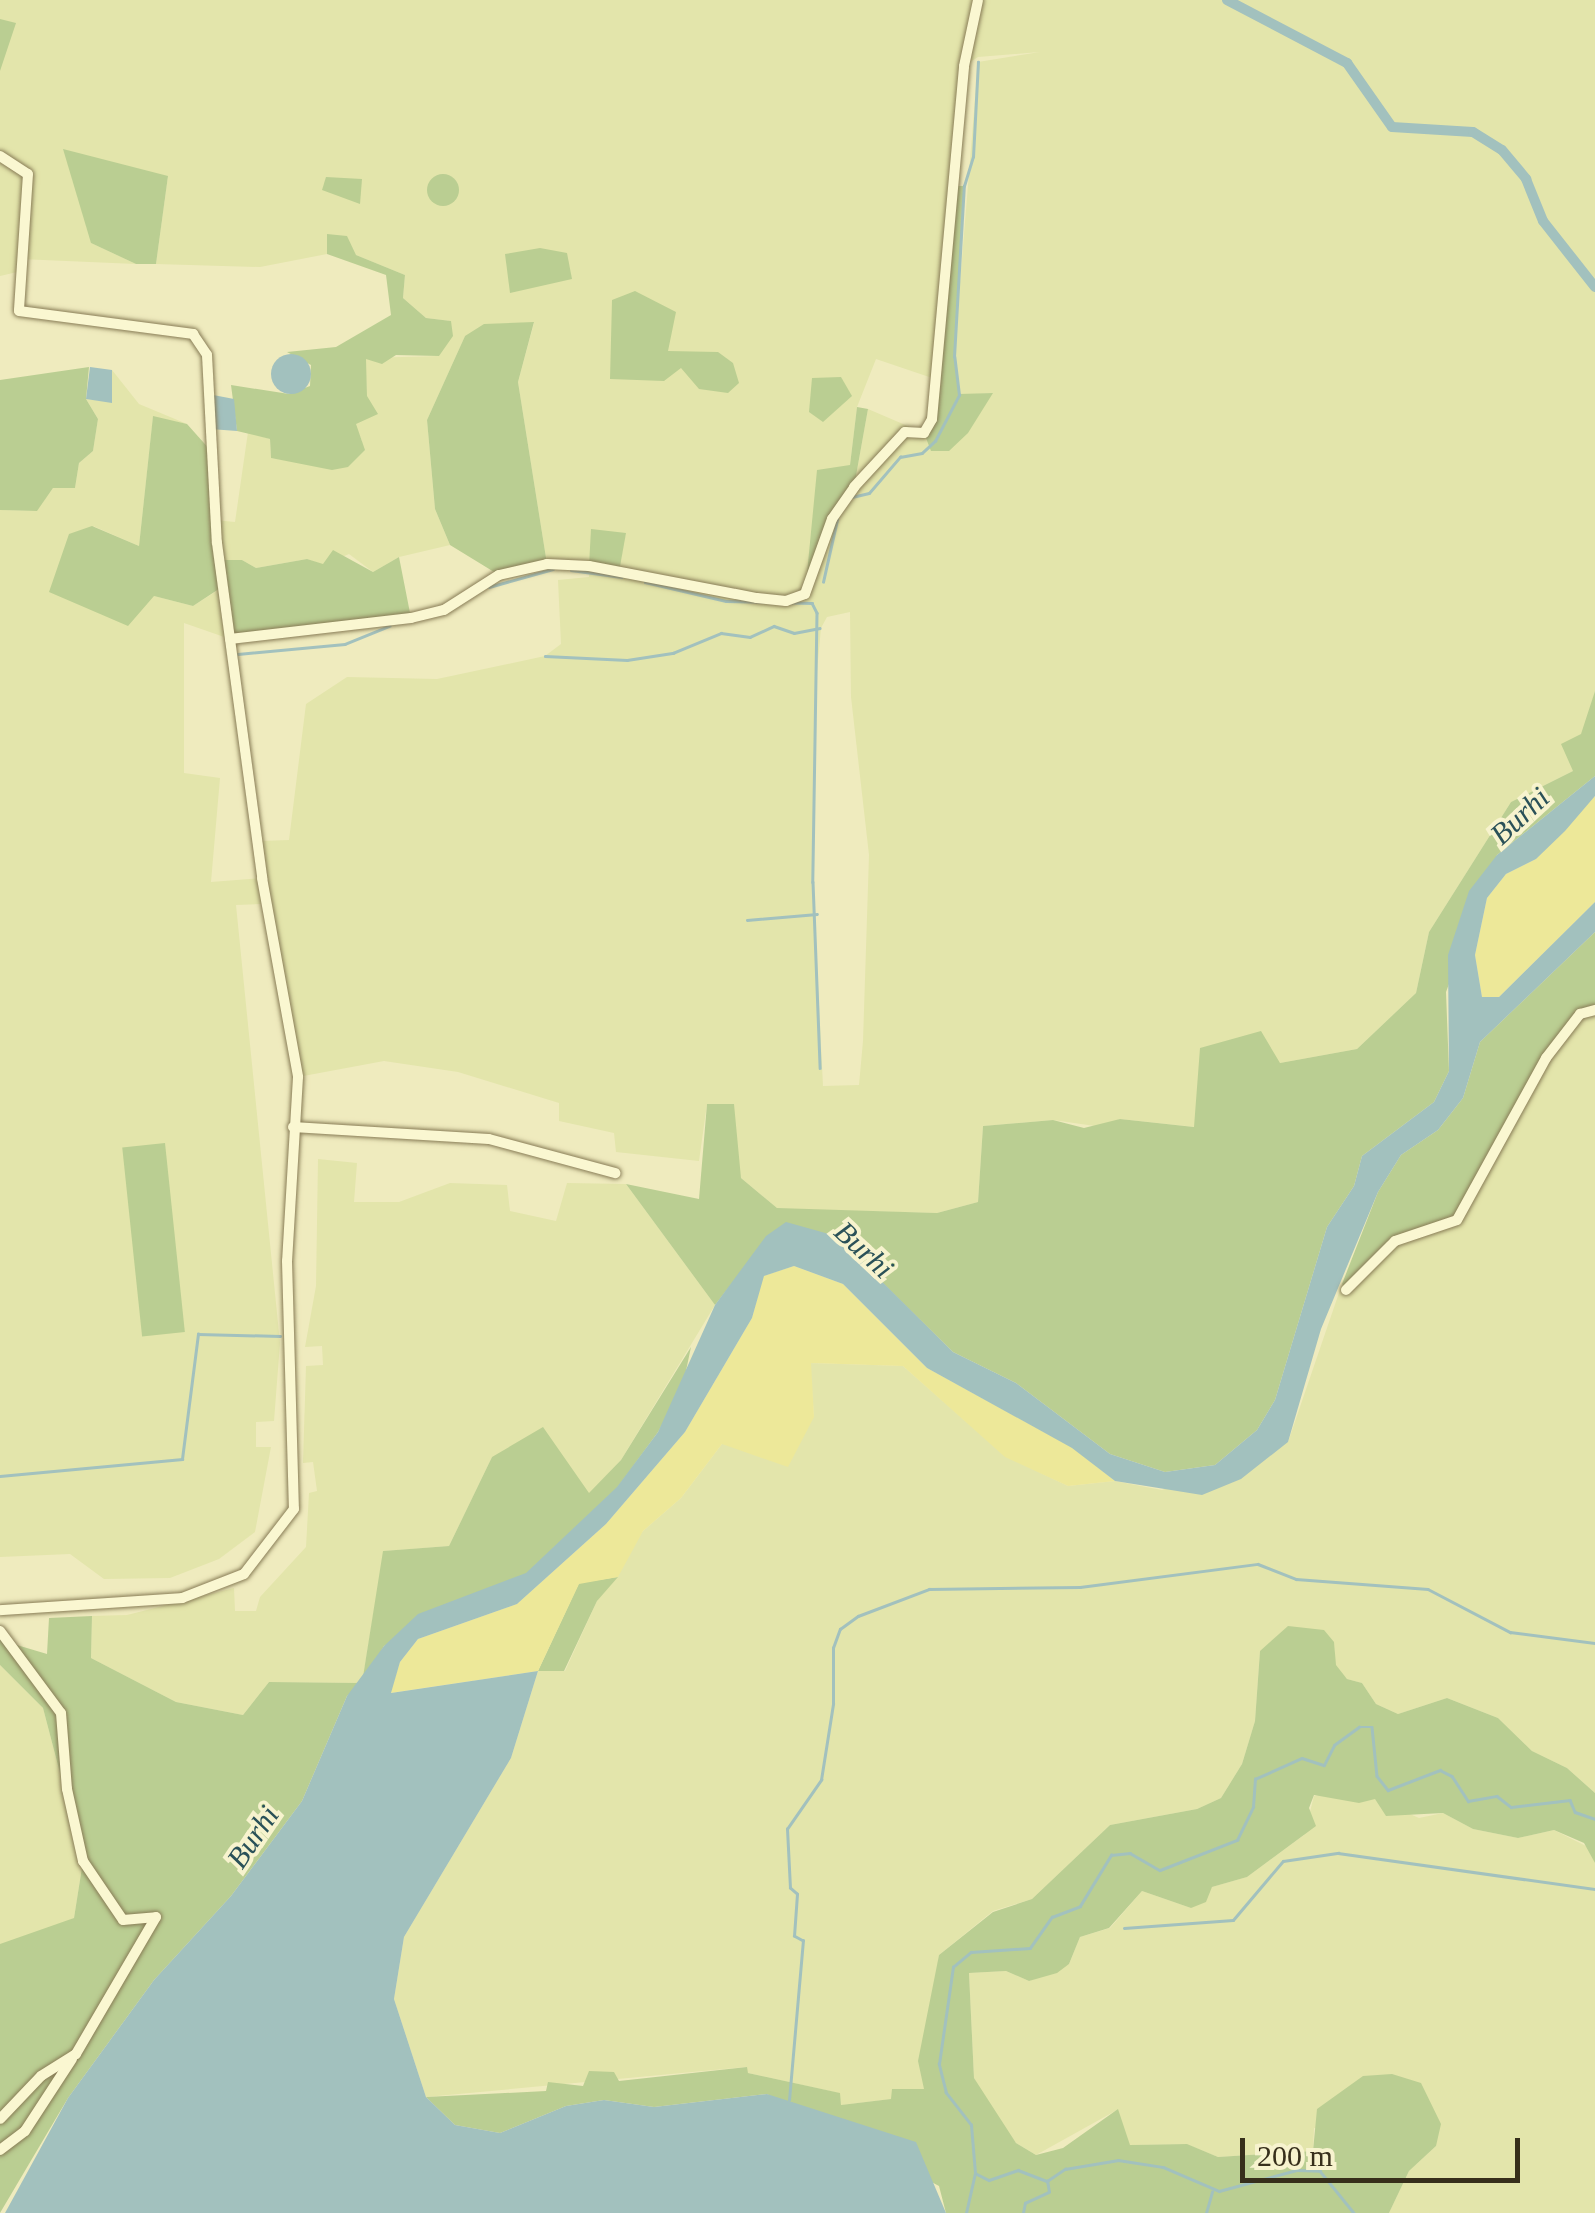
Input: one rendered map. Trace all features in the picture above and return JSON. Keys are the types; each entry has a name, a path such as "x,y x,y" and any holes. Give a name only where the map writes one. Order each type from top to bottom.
{"street":[{"path":"230,638 411,618 444,610 499,575 546,564 575,564 757,598 786,601 804,594 832,519 854,487 905,432 924,433 932,420 964,66 978,0"},
{"path":"0,156 28,174 19,310 194,334 207,355 214,520 298,1077 287,1262 294,1509 244,1574 182,1598 0,1610"},
{"path":"1346,1290 1395,1242 1457,1220 1546,1058 1580,1014 1595,1010"},
{"path":"293,1127 489,1139 615,1173"},
{"path":"0,1631 61,1712 67,1789 83,1861 124,1920 156,1916 76,2054 25,2131 0,2150"},
{"path":"0,2119 41,2076 76,2054"}],"green space":[{"path":"0,0 1595,0 1595,691 1573,771 1511,802 1429,932 1416,993 1357,1049 1280,1063 1195,1127 1120,1119 1102,1127 1053,1120 983,1126 978,1202 937,1213 778,1209 741,1178 707,1104 699,1161 616,1152 614,1133 559,1121 559,1103 458,1072 384,1061 298,1077 262,883 261,904 236,905 280,1343 274,1421 256,1422 256,1447 271,1447 255,1532 219,1559 170,1578 104,1579 70,1554 0,1557 0,510 36,511 53,488 75,488 79,463 93,451 98,419 86,399 111,402 112,370 139,404 187,424 153,417 139,546 93,526 154,596 193,606 226,585 230,639 184,623 184,773 220,778 211,882 262,878 260,841 289,840 306,704 347,677 437,679 545,656 561,644 558,580 589,577 589,567 547,564 518,382 534,323 465,336 427,420 435,509 450,545 399,557 373,572 349,554 323,565 307,559 256,568 242,560 219,560 214,520 235,522 248,432 270,439 271,458 297,462 362,441 355,424 367,396 365,358 439,356 451,321 426,318 403,298 405,275 356,255 327,234 327,254 260,267 156,264 168,176 91,243 136,264 20,259 17,272 0,276","holes":["1040,52 978,62 954,357 959,395 992,393 924,433 868,409 854,487 832,519 850,465 857,407 876,359 941,381 964,66 978,57","850,612 851,697 869,855 863,1041 859,1085 823,1086 813,882 815,693 821,628 827,617"]},
{"path":"0,19 16,23 0,71"},
{"path":"63,149 168,176 156,264 136,264 91,243"},
{"path":"443,174 455,178 459,190 455,202 443,206 431,202 427,190 431,178"},
{"path":"326,177 362,179 360,204 322,190"},
{"path":"955,186 964,186 954,357 959,394 993,393 968,433 949,451 931,451 924,433 940,390"},
{"path":"327,234 347,236 356,255 405,275 403,298 426,318 451,321 453,336 439,356 396,355 382,364 366,359 367,396 378,414 356,424 365,450 348,467 332,470 271,458 270,439 237,431 231,385 289,394 310,386 311,365 287,352 336,347 391,315 386,275 327,254"},
{"path":"540,248 567,253 572,279 510,293 505,254"},
{"path":"635,291 676,312 668,351 718,352 733,363 739,383 728,393 699,389 681,368 664,381 610,379 612,300"},
{"path":"534,322 518,382 547,564 499,575 450,545 435,509 427,420 465,336 484,324"},
{"path":"89,367 86,399 98,419 93,451 79,463 75,488 53,488 37,511 0,510 0,380"},
{"path":"841,377 852,396 823,422 809,412 812,378"},
{"path":"857,407 868,409 854,487 832,519 805,594 817,470 850,465"},
{"path":"153,416 187,424 212,452 220,560 242,560 256,568 307,559 323,564 333,550 373,572 399,557 411,618 230,639 225,585 193,606 154,596 128,626 49,592 69,534 92,526 139,546"},
{"path":"591,529 626,533 619,572 589,566"},
{"path":"1595,691 1595,776 1497,855 1446,992 1449,1071 1434,1102 1362,1156 1354,1186 1327,1227 1275,1400 1257,1430 1215,1465 1165,1472 1110,1454 1016,1383 953,1352 835,1236 739,1274 715,1305 626,1184 699,1199 707,1104 734,1104 741,1178 777,1208 937,1213 978,1202 983,1126 1053,1120 1084,1128 1120,1119 1194,1127 1200,1048 1261,1031 1280,1063 1357,1049 1416,993 1429,932 1511,802 1573,771 1561,744 1581,734"},
{"path":"1595,932 1595,1010 1580,1015 1562,1040 1457,1220 1395,1241 1346,1290 1342,1284 1378,1192 1401,1155 1438,1130 1463,1098 1480,1042"},
{"path":"1595,1010 1595,1793 1567,1768 1532,1751 1498,1718 1447,1698 1398,1714 1376,1704 1362,1683 1347,1679 1335,1665 1334,1642 1260,1651 1255,1721 1242,1764 1221,1798 1197,1809 1110,1825 1032,1899 993,1911 939,1955 925,2089 893,2089 892,2099 841,2105 839,2093 748,2073 746,2067 426,2097 394,1999 404,1937 511,1758 538,1671 565,1671 597,1601 643,1531 681,1498 722,1444 814,1417 810,1363 903,1366 1005,1456 1068,1486 1115,1481 1162,1490 1288,1442 1342,1284 1346,1290 1580,1014"},
{"path":"165,1143 185,1332 142,1336 122,1147"},
{"path":"318,1159 357,1163 354,1202 399,1202 450,1183 507,1185 510,1211 556,1221 567,1183 626,1184 715,1305 621,1460 589,1494 492,1457 449,1546 384,1551 362,1683 269,1682 243,1715 176,1702 91,1658 92,1616 127,1615 234,1588 235,1611 256,1611 260,1597 306,1547 309,1493 317,1491 313,1462 303,1463 306,1366 323,1365 322,1346 305,1347 316,1286"},
{"path":"691,1347 683,1385 658,1432 617,1488 526,1574 460,1599 384,1646 362,1683 383,1551 449,1546 492,1457 543,1427 589,1493 621,1460"},
{"path":"618,1577 597,1601 564,1671 538,1671 579,1583"},
{"path":"92,1616 91,1658 176,1702 243,1715 269,1682 362,1683 347,1696 302,1801 231,1896 154,1980 68,2098 0,2213 0,1944 74,1918 83,1861 43,1708 0,1665 0,1640 47,1654 49,1618"},
{"path":"1288,1626 1324,1630 1334,1642 1336,1665 1347,1679 1362,1683 1376,1704 1398,1714 1447,1698 1498,1718 1532,1751 1567,1768 1595,1793 1595,1863 1584,1843 1554,1830 1518,1838 1473,1829 1443,1813 1386,1816 1375,1799 1359,1803 1314,1795 1309,1808 1316,1826 1247,1877 1212,1887 1206,1902 1191,1908 1142,1891 1109,1928 1080,1937 1069,1964 1057,1973 1029,1981 1006,1971 969,1973 974,2078 1016,2143 1036,2155 1063,2148 1118,2109 1130,2145 1187,2144 1218,2157 1313,2151 1317,2109 1363,2076 1392,2074 1421,2083 1441,2124 1436,2146 1409,2171 1389,2213 946,2213 939,2186 767,2094 654,2107 604,2100 566,2106 500,2133 455,2125 426,2097 546,2091 548,2082 583,2086 589,2071 614,2072 619,2081 747,2067 748,2073 840,2093 841,2105 891,2099 892,2089 924,2089 918,2061 939,1955 993,1912 1032,1899 1110,1825 1197,1809 1221,1798 1242,1764 1255,1721 1260,1651"},
{"path":"0,1665 43,1708 83,1861 74,1918 0,1954"},
{"path":"1329,1793 1376,1799 1419,1818 1443,1813 1473,1829 1518,1838 1554,1830 1590,1848 1595,1863 1595,2213 1389,2213 1409,2171 1436,2146 1314,2128 1313,2151 1218,2157 1186,2144 1129,2145 1117,2110 1036,2155 1016,2143 985,2102 974,2078 969,1973 1006,1971 1029,1981 1069,1964 1080,1937 1110,1928 1142,1891 1191,1908 1212,1887 1247,1877 1304,1835 1314,1796"}],"sand":[{"path":"1595,796 1595,902 1499,997 1482,997 1475,955 1487,898 1506,874 1536,859"},
{"path":"794,1266 843,1284 927,1368 1073,1448 1115,1481 1068,1486 1005,1457 903,1366 811,1363 814,1417 788,1467 722,1444 681,1498 643,1531 618,1577 579,1584 538,1671 390,1693 400,1662 418,1639 517,1604 606,1524 685,1432 752,1318 763,1276"}],"water":[{"path":"291,354 305,360 311,374 305,388 291,394 277,388 271,374 277,360"},
{"path":"90,367 112,370 112,403 86,399"},
{"path":"208,394 234,399 237,431 210,429"},
{"path":"1595,776 1595,796 1565,831 1536,859 1506,874 1487,898 1475,955 1482,997 1499,997 1595,902 1595,932 1480,1042 1463,1098 1438,1130 1401,1155 1378,1192 1321,1329 1288,1442 1241,1479 1202,1495 1115,1481 1072,1448 927,1368 843,1284 794,1266 764,1276 752,1318 685,1432 606,1524 517,1604 418,1639 400,1662 391,1693 538,1671 511,1758 404,1937 394,1999 426,2097 455,2125 500,2133 566,2106 604,2100 654,2107 767,2094 916,2142 946,2213 5,2213 68,2098 154,1980 231,1896 302,1801 347,1696 384,1646 418,1614 526,1573 617,1487 658,1432 715,1305 766,1236 786,1222 836,1236 953,1352 1016,1383 1110,1454 1165,1472 1215,1465 1257,1430 1275,1400 1327,1227 1354,1186 1362,1156 1434,1102 1449,1071 1448,955 1469,891 1497,855"}],"waterway":[{"path":"1227,0 1347,63 1392,127 1473,132 1502,150 1526,179 1543,221 1595,287"},
{"path":"852,497 869,493 900,457 922,453 935,441 959,395 954,357 964,186 973,157 978,62"},
{"path":"823,582 837,520"},
{"path":"489,587 553,569"},
{"path":"571,570 622,577"},
{"path":"645,582 726,601 812,603 817,613 813,882 820,1068"},
{"path":"238,654 345,644 389,626"},
{"path":"545,656 627,660 673,653 721,633 750,637 774,626 794,633 820,628"},
{"path":"747,920 817,914"},
{"path":"0,1476 182,1459 198,1334 280,1336"},
{"path":"789,2100 803,1941 794,1936 797,1894 790,1888 787,1829 821,1780 833,1704 833,1648 840,1629 858,1616 929,1589 1080,1587 1258,1564 1296,1579 1428,1589 1510,1632 1595,1643"},
{"path":"966,2213 975,2173 971,2125 946,2093 939,2064 953,1967 971,1952 1030,1948 1052,1917 1080,1906 1111,1855 1130,1853 1160,1870 1237,1840 1253,1807 1255,1779 1302,1758 1324,1765 1334,1745 1359,1727 1372,1727 1377,1776 1388,1790 1440,1770 1452,1776 1468,1801 1497,1796 1511,1807 1570,1800 1575,1812 1595,1819"},
{"path":"1124,1928 1233,1920 1283,1861 1338,1853 1595,1889"},
{"path":"977,2174 989,2180 1018,2170 1047,2181 1065,2169 1118,2160 1163,2167 1219,2191 1297,2170 1320,2171 1354,2213"},
{"path":"1023,2213 1025,2203 1049,2192 1047,2181"},
{"path":"1206,2213 1212,2192"}],"water label":[{"name":"Burhi","path":"1520,816"},
{"name":"Burhi","path":"864,1250"},
{"name":"Burhi","path":"253,1837"}]}
